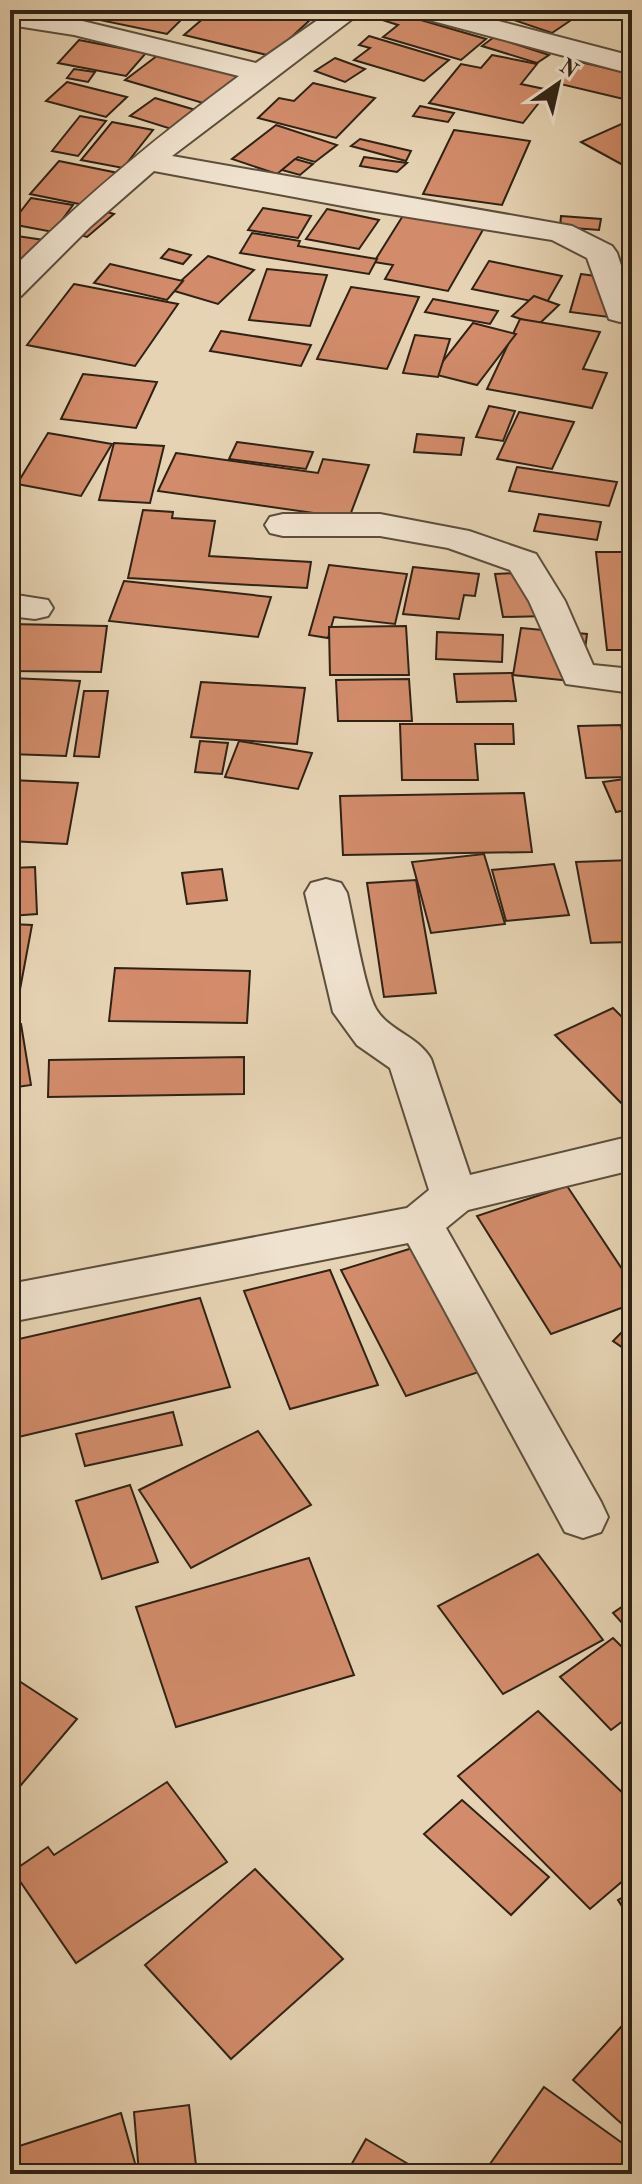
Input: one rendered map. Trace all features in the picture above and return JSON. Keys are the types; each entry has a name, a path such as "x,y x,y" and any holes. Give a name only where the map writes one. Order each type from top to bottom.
{"street":[{"path":"10,289 88,212 150,161 259,72 350,10"},
{"path":"424,10 632,65"},
{"path":"10,17 74,27 259,72"},
{"path":"150,161 561,233 601,253 628,317"},
{"path":"283,525 380,525 456,539 523,562 547,601 579,675 632,681"},
{"path":"326,893 354,1012 372,1034 409,1059 437,1210 583,1517"},
{"path":"10,1303 437,1210 632,1153"}],"building":[{"path":"25,10 96,10 89,20"},
{"path":"105,10 191,10 167,34 95,19"},
{"path":"213,10 238,10 270,17 277,11 311,19 271,56 184,35"},
{"path":"515,10 586,10 552,33 505,17"},
{"path":"390,11 486,39 461,60 383,37 398,25 379,19"},
{"path":"369,36 449,60 424,81 354,60 370,48 359,45"},
{"path":"494,37 549,55 537,63 482,46"},
{"path":"79,40 146,53 126,76 58,63"},
{"path":"166,49 248,78 213,106 125,80"},
{"path":"492,55 537,64 521,84 549,90 523,123 429,103 461,64 481,68"},
{"path":"335,58 365,69 345,82 315,71"},
{"path":"576,61 632,74 632,101 556,83"},
{"path":"74,69 95,72 88,82 67,78"},
{"path":"67,82 127,97 106,117 46,101"},
{"path":"313,83 375,98 336,138 258,118 279,98 294,101"},
{"path":"155,98 209,114 184,133 130,116"},
{"path":"420,106 454,113 448,122 413,116"},
{"path":"80,116 106,121 78,156 52,151"},
{"path":"628,121 632,123 632,170 581,142"},
{"path":"112,122 153,130 123,168 81,160"},
{"path":"276,125 337,145 315,162 298,157 277,174 232,159"},
{"path":"454,130 530,141 502,205 423,194"},
{"path":"360,139 411,151 406,161 351,146"},
{"path":"364,157 407,163 397,172 360,166"},
{"path":"295,159 313,164 300,175 282,170"},
{"path":"59,161 118,173 89,206 30,194"},
{"path":"31,198 73,205 53,232 11,224"},
{"path":"83,205 114,214 87,237 56,228"},
{"path":"263,208 311,216 298,238 248,230"},
{"path":"327,209 379,220 359,249 306,239"},
{"path":"404,214 484,228 448,291 385,279 393,265 374,262"},
{"path":"561,216 601,219 599,230 560,227"},
{"path":"252,233 300,241 298,246 377,259 369,274 240,253"},
{"path":"10,235 44,240 10,278"},
{"path":"169,249 191,255 183,264 161,258"},
{"path":"208,256 254,270 218,304 171,290"},
{"path":"489,261 562,276 546,304 472,289"},
{"path":"110,264 183,281 167,300 94,283"},
{"path":"267,269 327,275 310,326 249,320"},
{"path":"581,274 632,281 624,319 570,312"},
{"path":"74,284 178,304 135,366 27,345"},
{"path":"351,287 419,297 387,369 317,359"},
{"path":"534,296 559,305 538,325 512,316"},
{"path":"433,299 498,311 490,324 425,312"},
{"path":"520,319 600,332 583,369 607,373 592,408 487,389"},
{"path":"473,323 516,334 477,385 433,374"},
{"path":"221,331 311,345 301,366 210,351"},
{"path":"415,335 450,339 438,377 403,373"},
{"path":"83,374 157,382 136,428 61,419"},
{"path":"489,406 515,411 503,441 476,437"},
{"path":"519,412 574,422 552,469 497,459"},
{"path":"48,433 112,444 81,496 17,484"},
{"path":"417,434 464,438 461,455 414,452"},
{"path":"237,442 313,452 306,469 229,459"},
{"path":"114,443 164,446 150,503 99,500"},
{"path":"176,453 318,473 323,459 369,465 349,518 158,491"},
{"path":"517,467 617,482 609,506 509,491"},
{"path":"143,510 173,512 172,518 215,521 209,556 311,562 307,588 128,578"},
{"path":"539,514 601,522 597,540 534,531"},
{"path":"596,552 632,552 632,650 607,650"},
{"path":"329,565 407,574 395,624 334,617 328,638 309,635"},
{"path":"413,567 479,574 475,596 464,595 459,619 403,614"},
{"path":"538,572 547,616 503,617 495,574"},
{"path":"124,581 271,597 258,637 109,621"},
{"path":"10,624 107,626 101,672 10,671"},
{"path":"406,626 409,675 330,675 329,627"},
{"path":"521,628 587,634 581,682 513,675"},
{"path":"437,632 503,635 502,662 436,659"},
{"path":"512,673 516,701 457,702 454,674"},
{"path":"10,678 80,681 66,756 10,754"},
{"path":"409,679 412,721 338,721 336,680"},
{"path":"201,682 305,688 297,744 191,737"},
{"path":"84,691 108,691 99,757 74,756"},
{"path":"400,724 513,724 514,744 475,744 478,780 402,780"},
{"path":"621,725 630,777 586,778 578,726"},
{"path":"200,741 228,743 222,774 195,772"},
{"path":"239,741 312,753 298,789 225,777"},
{"path":"632,778 632,809 616,812 603,782"},
{"path":"10,780 78,783 67,844 10,841"},
{"path":"524,793 532,852 343,855 340,796"},
{"path":"12,843 12,868 35,867 37,914 10,916"},
{"path":"484,854 505,924 431,933 412,862"},
{"path":"632,860 632,942 591,943 576,862"},
{"path":"554,864 569,915 506,921 492,870"},
{"path":"222,869 227,900 187,904 182,873"},
{"path":"416,880 436,993 384,997 367,883"},
{"path":"10,924 32,925 19,995 10,994"},
{"path":"115,968 250,971 247,1023 109,1021"},
{"path":"613,1008 632,1027 632,1104 625,1107 555,1035"},
{"path":"21,1024 31,1085 10,1088 10,1025"},
{"path":"244,1057 244,1094 48,1097 49,1060"},
{"path":"10,1120 20,1206 10,1207"},
{"path":"567,1186 632,1284 632,1304 551,1334 477,1216"},
{"path":"432,1242 500,1365 406,1396 341,1270"},
{"path":"330,1270 378,1385 290,1409 244,1291"},
{"path":"200,1298 230,1387 10,1439 10,1341"},
{"path":"632,1322 632,1354 613,1341"},
{"path":"173,1412 182,1445 85,1466 76,1434"},
{"path":"258,1431 311,1505 191,1568 139,1490"},
{"path":"130,1485 158,1562 102,1579 76,1501"},
{"path":"538,1554 603,1640 503,1694 438,1606"},
{"path":"309,1558 354,1675 176,1727 136,1607"},
{"path":"632,1600 632,1634 613,1613"},
{"path":"613,1638 632,1657 632,1714 611,1730 560,1677"},
{"path":"10,1675 77,1719 10,1798"},
{"path":"538,1711 632,1802 632,1873 590,1909 458,1776"},
{"path":"167,1782 227,1862 76,1963 13,1871 48,1847 54,1855"},
{"path":"462,1800 549,1877 511,1915 424,1834"},
{"path":"255,1869 343,1959 231,2059 145,1965"},
{"path":"632,1892 632,1922 618,1900"},
{"path":"621,2027 632,2037 632,2133 573,2080"},
{"path":"544,2087 632,2150 632,2174 483,2174"},
{"path":"189,2105 197,2174 139,2174 134,2112"},
{"path":"121,2113 138,2174 10,2174 10,2149"},
{"path":"366,2139 425,2174 346,2174"}]}
